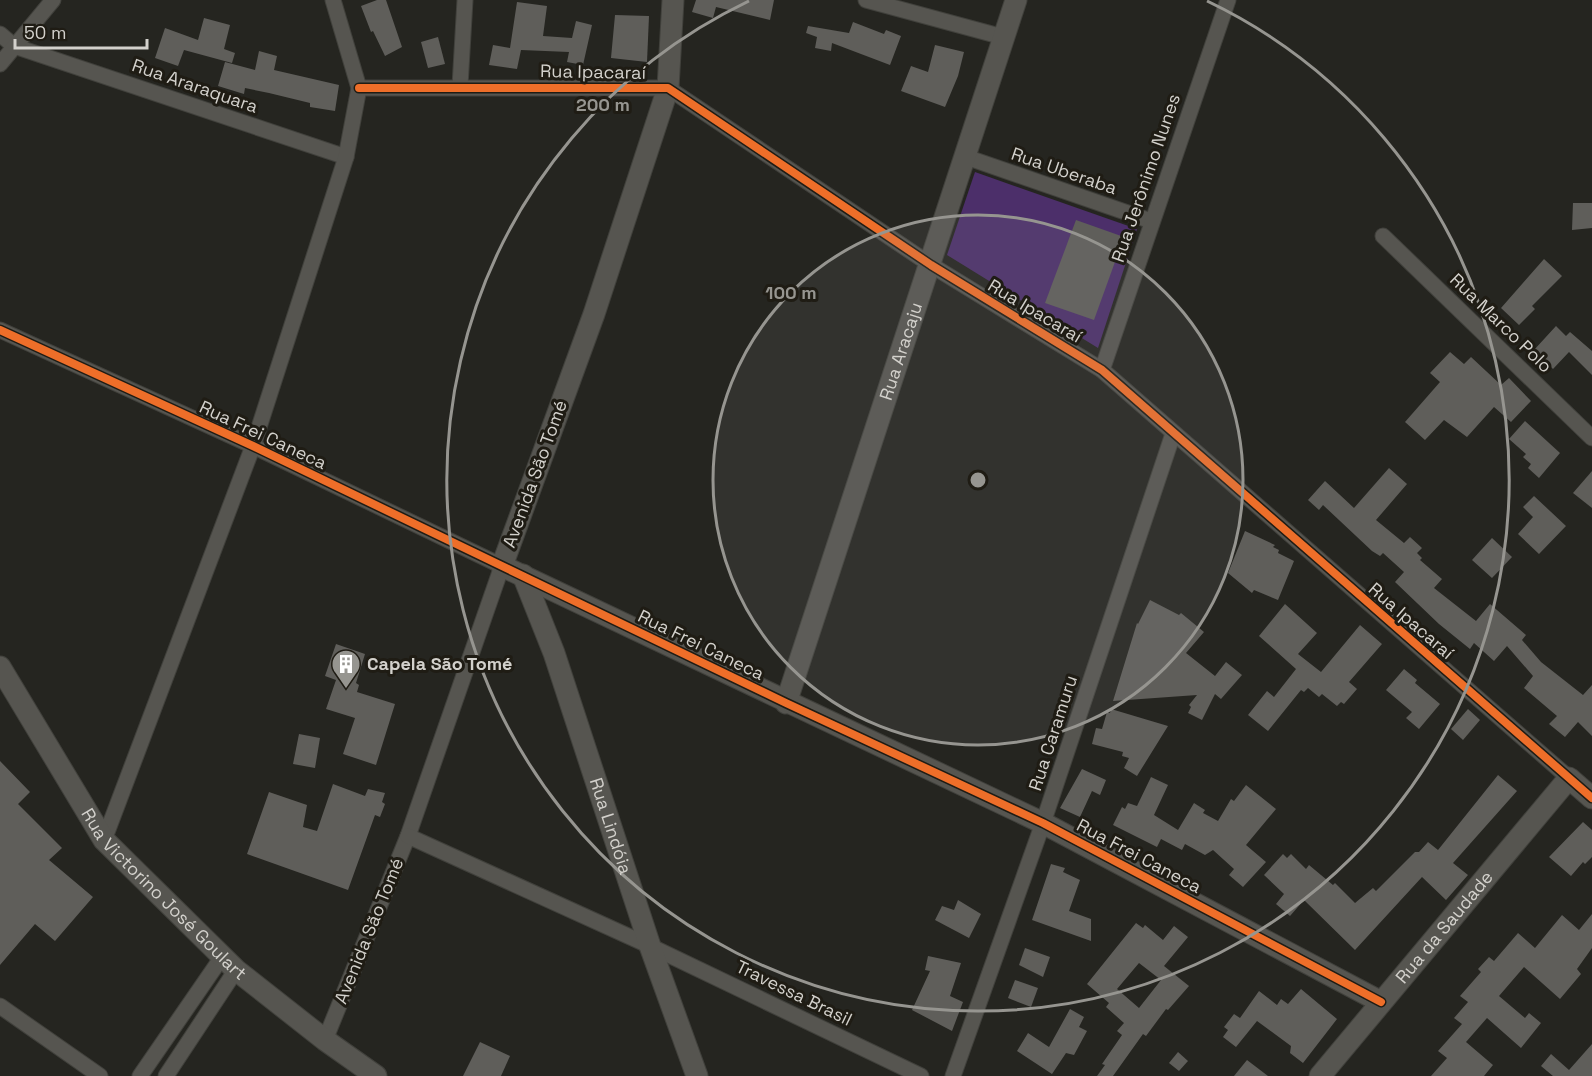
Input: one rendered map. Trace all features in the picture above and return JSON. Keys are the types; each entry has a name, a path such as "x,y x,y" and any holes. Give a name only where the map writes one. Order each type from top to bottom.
{"street":[{"path":"0,64 54,0"},
{"path":"104,840 253,446 346,157 358,88 333,0"},
{"path":"460,86 465,0"},
{"name":"Avenida São Tomé","path":"325,1040 408,836 501,566 594,314 668,88 673,0"},
{"path":"866,0 1003,38"},
{"name":"Rua Aracaju","path":"786,703 1016,0"},
{"name":"Rua Jerônimo Nunes","path":"1102,370 1150,221 1228,0"},
{"name":"Rua Araraquara","path":"0,34 14,46 346,157"},
{"name":"Rua Ipacaraí","path":"358,88 460,86 668,88 931,265 1102,370 1592,798"},
{"name":"Rua Uberaba","path":"966,158 1150,221"},
{"name":"Rua Marco Polo","path":"1383,236 1592,438"},
{"name":"Rua Frei Caneca","path":"0,330 253,446 786,703 1043,823 1381,1002"},
{"name":"Rua Caramuru","path":"953,1076 1043,823 1173,434"},
{"name":"Rua Lindóia","path":"523,575 554,653 650,946 697,1076"},
{"name":"Rua Victorino José Goulart","path":"0,667 104,840 229,964 325,1040 376,1076"},
{"name":"Rua da Saudade","path":"1320,1076 1569,778"},
{"name":"Travessa Brasil","path":"408,836 650,946 921,1076"},
{"path":"140,1076 229,964"},
{"path":"166,1076 229,964"},
{"path":"0,1006 100,1076"}],"shaded area":[{"path":"975,172 1137,229 1098,348 947,255"}],"building":[{"path":"377,0 386,0 402,47 385,56 373,31 371,32 361,6"},
{"path":"696,0 774,0 770,20 716,7 713,18 692,12"},
{"path":"517,2 547,6 543,36 572,38 576,21 592,25 583,65 567,62 569,52 521,50 517,69 489,65 493,45 510,48"},
{"path":"615,15 649,16 647,62 611,58"},
{"path":"204,18 230,25 224,49 235,53 232,63 184,50 178,66 155,58 165,28 198,40"},
{"path":"853,22 884,34 886,30 901,36 890,65 832,43 831,51 815,48 817,37 806,33 808,26 849,33"},
{"path":"438,37 445,64 428,68 421,42"},
{"path":"935,45 964,52 958,76 945,107 901,91 911,66 928,72"},
{"path":"259,51 277,56 274,70 339,85 335,111 310,107 310,103 269,93 245,88 244,94 218,86 225,62 255,70"},
{"path":"1573,203 1592,203 1592,228 1572,230"},
{"path":"1076,220 1124,237 1094,320 1045,303"},
{"path":"1544,259 1562,276 1532,306 1535,309 1519,325 1501,308"},
{"path":"1556,326 1566,336 1570,332 1592,351 1592,375 1569,352 1553,369 1534,350"},
{"path":"1450,352 1464,364 1471,357 1501,385 1509,378 1531,401 1511,422 1494,407 1467,437 1444,420 1425,440 1405,422 1440,382 1430,373"},
{"path":"1525,421 1560,453 1539,478 1528,468 1531,464 1523,457 1526,454 1509,439"},
{"path":"1389,468 1407,484 1376,520 1404,543 1410,537 1422,548 1417,553 1422,558 1420,560 1442,579 1434,588 1476,621 1490,604 1526,635 1522,640 1541,662 1583,695 1592,685 1592,736 1578,722 1565,737 1549,724 1557,716 1524,688 1533,676 1507,646 1494,661 1474,643 1470,649 1439,624 1395,582 1404,572 1383,553 1380,556 1372,551 1323,505 1319,510 1308,500 1325,481 1354,508"},
{"path":"1592,471 1592,508 1573,493"},
{"path":"1534,496 1566,526 1539,554 1518,534 1533,517 1523,507"},
{"path":"1245,531 1275,545 1273,547 1279,550 1278,553 1294,561 1278,600 1254,590 1252,593 1228,573"},
{"path":"1492,538 1512,557 1492,578 1472,560"},
{"path":"1150,600 1179,615 1181,613 1204,632 1186,653 1215,676 1226,662 1242,675 1221,699 1215,694 1202,720 1188,713 1191,707 1189,705 1197,695 1113,701 1137,623"},
{"path":"1285,604 1317,633 1298,654 1321,672 1360,625 1382,644 1349,682 1357,689 1344,704 1341,702 1337,706 1322,694 1319,697 1308,688 1304,692 1301,690 1268,731 1248,715 1267,691 1274,697 1296,669 1259,636"},
{"name":"Capela São Tomé","path":"336,644 365,654 356,683 359,685 357,692 395,704 376,765 343,754 355,718 326,709 336,680 325,676"},
{"path":"1404,669 1417,680 1415,683 1440,704 1419,729 1406,718 1412,712 1386,690"},
{"path":"1111,709 1168,726 1137,776 1124,768 1129,758 1122,756 1123,752 1092,744 1096,728 1102,729 1107,712 1110,713"},
{"path":"1468,709 1480,720 1463,740 1451,729"},
{"path":"299,734 320,738 315,768 293,764"},
{"path":"0,761 30,792 18,804 62,848 49,860 93,897 55,941 35,924 0,965"},
{"path":"1082,769 1106,780 1100,795 1092,791 1080,817 1060,808"},
{"path":"1498,775 1517,791 1453,863 1468,875 1446,900 1422,877 1355,950 1304,900 1290,916 1276,904 1284,894 1264,875 1283,854 1287,858 1291,854 1306,869 1309,865 1333,885 1335,883 1355,903 1373,888 1376,891 1428,842 1438,850"},
{"path":"1151,777 1168,785 1154,815 1178,830 1194,803 1205,810 1203,813 1218,821 1231,799 1234,801 1246,785 1276,809 1246,845 1266,862 1243,887 1229,875 1234,869 1213,850 1205,855 1185,844 1182,850 1161,839 1157,847 1113,825 1122,807 1125,809 1128,803 1137,806"},
{"path":"333,784 365,796 368,789 385,793 382,802 385,804 380,817 375,815 348,890 247,854 269,792 307,805 303,827 317,831"},
{"path":"1583,822 1592,830 1592,857 1585,864 1583,862 1571,876 1549,857"},
{"path":"1051,864 1065,868 1063,872 1080,880 1069,911 1091,919 1091,941 1032,920"},
{"path":"958,900 981,914 969,938 935,920 942,906 954,910"},
{"path":"1592,914 1592,948 1577,969 1581,974 1560,999 1524,967 1499,996 1525,1018 1529,1013 1541,1023 1521,1048 1487,1018 1466,1042 1493,1065 1484,1076 1431,1076 1447,1058 1438,1051 1462,1024 1454,1018 1468,1002 1460,996 1481,972 1478,969 1489,957 1494,961 1518,933 1535,948 1562,915 1579,930"},
{"path":"1136,923 1143,928 1145,925 1163,940 1174,926 1188,937 1164,966 1189,986 1168,1010 1166,1009 1146,1036 1143,1034 1113,1076 1097,1076 1105,1065 1102,1064 1122,1035 1117,1031 1124,1023 1106,1007 1109,1003 1087,984","holes":["1139,963 1161,980 1139,1008 1117,989"]},
{"path":"1025,948 1050,957 1043,977 1019,965"},
{"path":"928,956 961,963 950,996 963,1002 952,1031 912,1010 930,971 925,970"},
{"path":"1015,980 1038,988 1031,1007 1008,998"},
{"path":"1301,989 1337,1019 1303,1063 1290,1053 1291,1046 1257,1021 1236,1047 1223,1037 1228,1030 1224,1027 1234,1014 1240,1018 1259,991 1277,1005 1281,999 1288,1004"},
{"path":"1070,1009 1084,1017 1079,1027 1087,1031 1074,1055 1066,1053 1052,1074 1017,1051 1028,1033 1049,1047"},
{"path":"480,1042 510,1056 501,1076 463,1076"},
{"path":"1592,1044 1592,1076 1553,1076 1541,1066 1551,1054 1569,1070"},
{"path":"1178,1052 1188,1061 1179,1071 1169,1063"},
{"path":"1247,1060 1268,1076 1234,1076"}],"cycle path":[{"path":"359,88 668,88 931,265 1102,370 1592,798"},
{"path":"0,330 253,446 786,703 1043,823 1381,1002"}],"place":[{"name":"Capela São Tomé","path":"346,690"}]}
